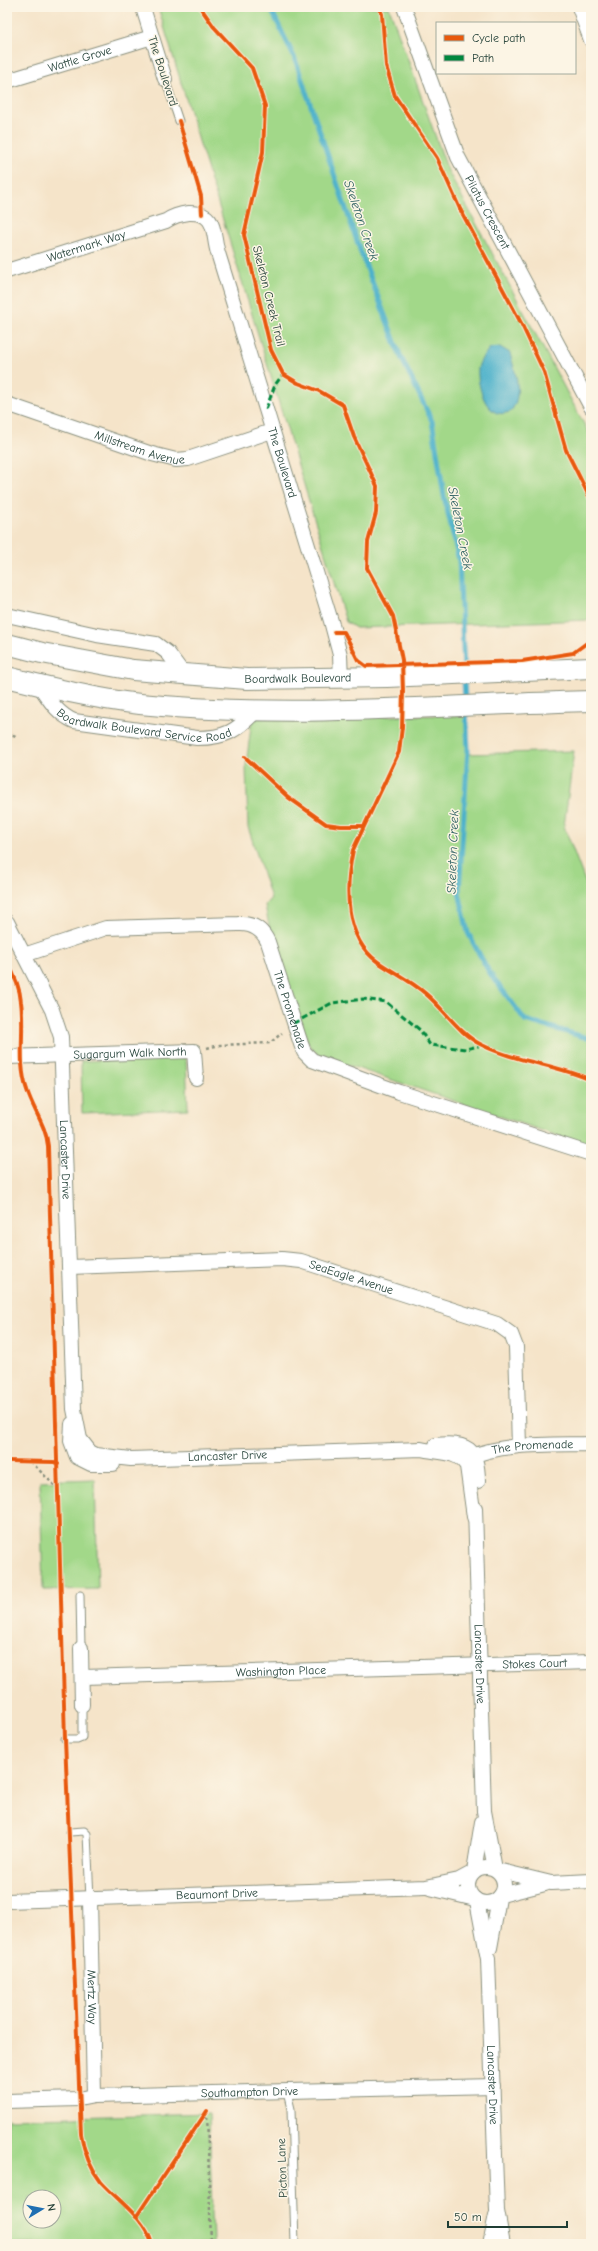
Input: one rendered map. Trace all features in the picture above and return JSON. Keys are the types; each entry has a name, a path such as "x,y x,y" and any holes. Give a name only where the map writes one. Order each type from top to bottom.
{"main road":[{"name":"Boardwalk Boulevard","path":"7,644 133,670 185,676 282,680 504,673 591,668"},
{"path":"7,677 39,685 139,704 256,712 388,709 505,702 591,701"}],"street":[{"name":"Pilatus Crescent","path":"404,7 458,157 591,408"},
{"path":"579,7 591,40"},
{"name":"The Boulevard","path":"143,9 166,78"},
{"name":"Wattle Grove","path":"7,81 152,37"},
{"name":"Watermark Way","path":"7,271 166,221 178,214 200,218"},
{"name":"The Boulevard","path":"200,218 208,218 213,226 217,248 331,621 340,654 341,678"},
{"name":"Millstream Avenue","path":"7,404 152,454 176,460 195,457 272,431"},
{"path":"7,615 97,635 156,644 168,653 185,676"},
{"name":"Boardwalk Boulevard Service Road","path":"39,685 57,710 64,717 74,722 197,738 211,738 230,733 240,727 256,712"},
{"name":"Lancaster Drive","path":"7,922 58,1024 63,1055 74,1409 80,1438 90,1452 96,1455 131,1459 421,1450 452,1453 469,1457 468,1472 470,1497 474,1517 484,1811 496,1870"},
{"name":"The Promenade","path":"24,954 106,928 238,924 250,925 261,931 268,942 301,1044 304,1052 312,1060 321,1065 398,1092 591,1154"},
{"name":"Sugargum Walk North","path":"7,1057 194,1051 196,1078"},
{"name":"SeaEagle Avenue","path":"70,1266 282,1259 301,1261 497,1324 511,1334 516,1347 519,1446"},
{"name":"The Promenade","path":"469,1457 493,1449 519,1446 591,1444"},
{"path":"81,1648 82,1705"},
{"name":"Stokes Court","path":"480,1666 591,1662"},
{"name":"Washington Place","path":"82,1677 480,1666"},
{"name":"Lancaster Drive","path":"473,1872 484,1811"},
{"path":"426,1887 459,1880 483,1867 551,1883"},
{"path":"496,1870 504,1884 500,1896"},
{"path":"473,1872 469,1880 469,1889 476,1900"},
{"path":"426,1887 488,1903 500,1896 551,1883 591,1882"},
{"name":"Beaumont Drive","path":"7,1902 426,1887"},
{"name":"Lancaster Drive","path":"488,1959 500,1896"},
{"name":"Mertz Way","path":"90,1899 94,2096"},
{"name":"Lancaster Drive","path":"476,1900 488,1959 497,2211 503,2244"},
{"name":"Southampton Drive","path":"7,2102 79,2099 94,2096 493,2086"},
{"name":"Lancaster Drive","path":"490,2244 497,2211"}],"lane":[{"name":"The Boulevard","path":"166,78 179,120"},
{"path":"80,1595 81,1648"},
{"path":"65,1739 77,1739 82,1737 82,1705"},
{"path":"70,1832 84,1831 87,1834 90,1899"},
{"name":"Picton Lane","path":"287,2092 291,2109 295,2244"}],"path":[{"path":"7,733 16,736"},
{"path":"194,1051 220,1045 270,1043 282,1033"},
{"path":"23,1462 42,1462"},
{"path":"31,1462 59,1490"},
{"path":"59,1484 59,1498"},
{"path":"202,2115 207,2111"},
{"path":"207,2111 212,2244"}],"green space":[{"path":"158,7 389,7 448,171 591,437 591,620 356,628 346,622"},
{"path":"466,715 468,754 574,751 564,826 591,897 591,1147 318,1055 309,1045 270,931 265,905 271,898 248,827 246,766 252,718"},
{"path":"186,1058 188,1109 82,1113 81,1061"},
{"path":"95,1479 98,1589 43,1590 40,1481"},
{"path":"209,2113 213,2244 7,2244 7,2119"}],"water":[{"path":"500,347 510,353 517,384 517,399 514,406 510,412 501,414 495,412 487,405 480,387 478,374 478,369 482,358 490,348"}],"waterway":[{"name":"Skeleton Creek","path":"270,7 295,59 360,250 400,355 432,421 444,496 459,561 464,670"},
{"name":"Skeleton Creek","path":"464,678 465,702"},
{"name":"Skeleton Creek","path":"466,710 468,749 459,892 468,933 489,972 525,1020 591,1039"}],"marked path":[{"path":"266,409 275,385 283,374"},
{"path":"294,1023 332,1003 363,999 386,1002 420,1030 430,1045 466,1049 482,1045"}],"cycle path":[{"name":"Skeleton Creek Trail","path":"200,7 214,27 252,68 265,106 263,152 244,235 271,350 283,374 298,383 319,391 343,405 354,437 377,486 376,513 368,542 367,568 393,616 402,660 402,727 399,752 353,850 350,864 348,895 353,926 359,940 367,952 378,962 426,994 466,1035 495,1051 564,1070 591,1080"},
{"path":"379,7 382,14 386,66 395,96 437,158 460,209 521,323 544,372 566,450 591,500"},
{"path":"179,121 201,196 202,214"},
{"path":"334,632 344,632 358,660 366,666 522,661 573,653 588,642 591,642"},
{"path":"245,757 288,797 326,824 363,826"},
{"path":"7,962 16,981 20,996 22,1013 22,1068 24,1079 45,1131 48,1146 65,1739 81,2134 88,2160 97,2177 137,2218 152,2244"},
{"path":"7,1461 54,1462 58,1464"},
{"path":"136,2217 207,2111"}]}
